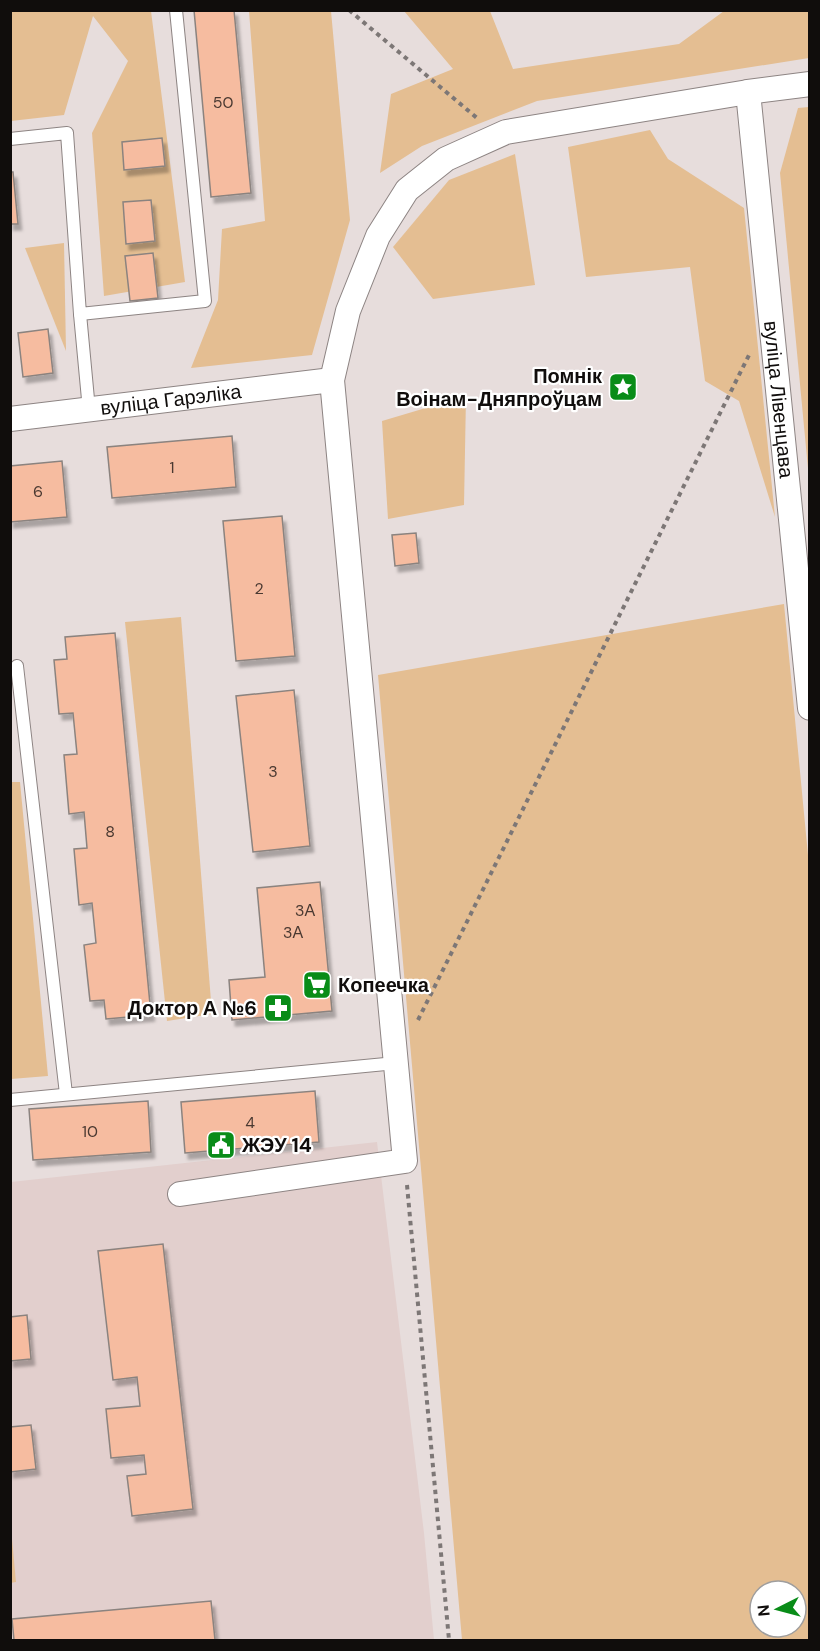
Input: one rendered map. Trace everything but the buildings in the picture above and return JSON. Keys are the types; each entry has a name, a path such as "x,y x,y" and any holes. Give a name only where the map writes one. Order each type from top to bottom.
{"street":[{"path":"180,1194 405,1161 332,380 348,311 378,236 407,189 446,159 506,132 810,84"},
{"name":"вуліца Лівенцава","path":"748,92 810,708"},
{"name":"вуліца Гарэліка","path":"10,419 332,380"}],"lane":[{"path":"80,314 205,301 176,10"},
{"path":"10,139 67,133 89,410"},
{"path":"17,666 66,1094"},
{"path":"10,1100 396,1063"}],"path":[{"path":"349,10 484,124"},
{"path":"417,1020 770,314"},
{"path":"405,1161 449,1641"}],"shaded area":[{"path":"10,11 151,11 185,282 104,296 92,133 128,61 93,16 64,115 11,121"},
{"path":"249,11 331,11 350,220 312,355 191,368 218,300 222,229 265,221"},
{"path":"404,11 490,11 513,69 679,44 724,11 809,11 809,58 537,101 422,146 380,173 391,94 453,69"},
{"path":"810,107 809,479 780,173 798,108"},
{"path":"650,130 668,159 744,208 775,517 739,401 705,381 690,267 586,277 568,147"},
{"path":"515,154 535,285 433,299 393,247 449,180"},
{"path":"64,243 66,351 25,248"},
{"path":"466,396 464,505 388,519 382,421"},
{"path":"784,604 810,876 809,1640 462,1640 378,675"},
{"path":"181,617 212,1014 167,1021 125,622"},
{"path":"10,782 20,782 48,1076 11,1079"},
{"path":"377,1142 424,1533 434,1640 11,1640 10,1583 16,1582 10,1528 11,1182"},
{"path":"11,1528 16,1582 10,1583"}],"place":[{"name":"Помнік Воінам-Дняпроўцам","path":"623,387"},
{"name":"Копеечка","path":"317,985"},
{"name":"Доктор А №6","path":"278,1008"},
{"name":"ЖЭУ 14","path":"221,1145"}]}
